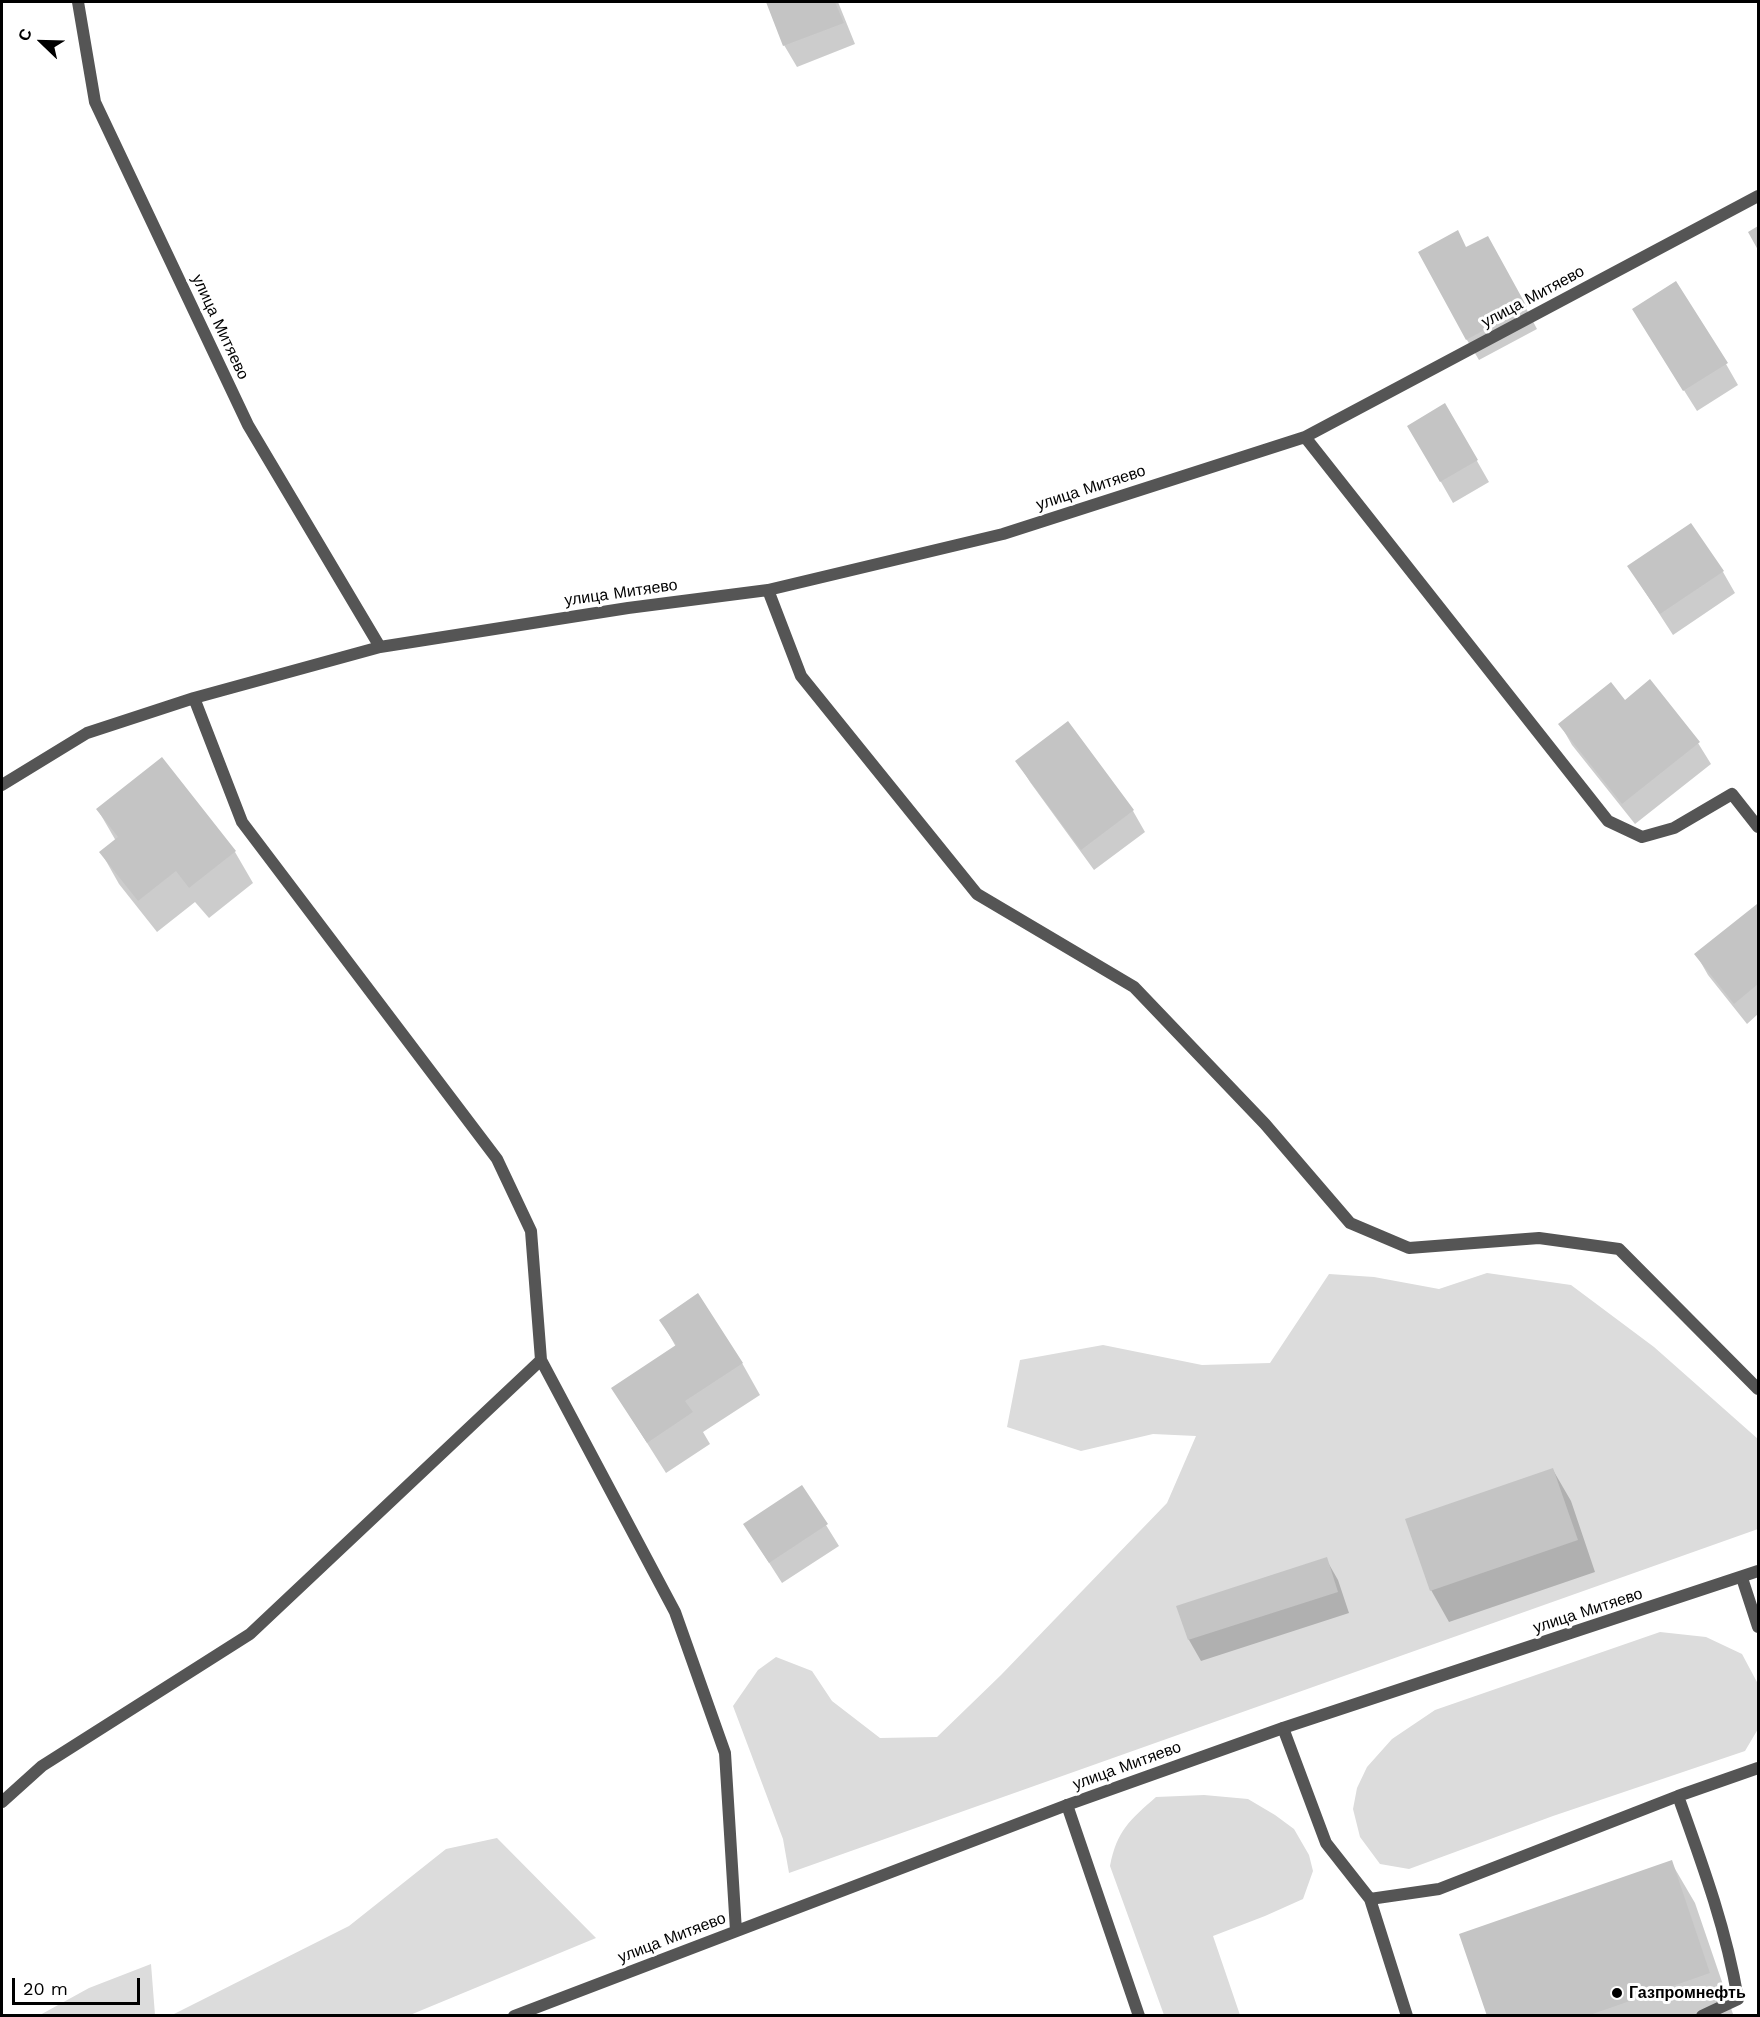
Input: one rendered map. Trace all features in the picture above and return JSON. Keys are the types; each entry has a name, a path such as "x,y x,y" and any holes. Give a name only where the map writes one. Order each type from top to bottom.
{"street":[{"name":"улица Митяево","path":"78,2 95,102 248,425 380,647"},
{"name":"улица Митяево","path":"2,785 87,733 194,698 380,647 628,608 768,590 1003,534 1305,437 1758,196"},
{"path":"1305,437 1608,821 1642,837 1674,828 1732,794 1758,827"},
{"path":"768,590 801,676 976,894 1134,987 1265,1124 1350,1223 1409,1248 1539,1238 1618,1249 1758,1389"},
{"path":"194,698 242,822 497,1159 531,1231 541,1360 675,1612 725,1753 736,1931"},
{"path":"2,1802 42,1766 250,1634 541,1360"},
{"name":"улица Митяево","path":"514,2016 1067,1805 1283,1728 1758,1571"},
{"path":"1742,1578 1758,1627"},
{"path":"1283,1728 1326,1843 1370,1899 1407,2016"},
{"path":"1370,1899 1439,1889 1678,1796 1758,1768"},
{"path":"1678,1796 1710,1884 1731,1956 1738,1999 1702,2016"},
{"path":"1067,1805 1139,2016"}],"shaded area":[{"path":"1487,1273 1571,1285 1654,1347 1758,1439 1758,1529 789,1873 783,1839 733,1706 758,1670 776,1657 812,1671 832,1701 880,1738 937,1737 1001,1675 1167,1503 1196,1436 1153,1434 1081,1451 1007,1427 1020,1360 1103,1345 1202,1365 1270,1363 1329,1274 1374,1277 1439,1289"},
{"path":"1660,1632 1706,1637 1742,1654 1758,1684 1758,1729 1745,1751 1553,1816 1409,1869 1380,1864 1360,1837 1353,1809 1357,1788 1367,1767 1392,1739 1435,1710"},
{"path":"1204,1795 1248,1799 1275,1815 1294,1829 1309,1855 1313,1871 1303,1899 1213,1936 1240,2015 1164,2015 1110,1866 1116,1843 1121,1834 1139,1812 1156,1797"},
{"path":"497,1838 596,1938 410,2015 172,2015 349,1926 446,1849"},
{"path":"151,1964 155,2015 40,2015 89,1988"}],"building":[{"path":"766,2 835,2 844,23 783,46"},
{"path":"1758,226 1758,250 1748,232"},
{"path":"1458,230 1466,247 1488,236 1527,307 1466,340 1418,252"},
{"path":"1676,281 1728,363 1683,391 1632,309"},
{"path":"1445,403 1478,460 1440,482 1407,426"},
{"path":"1691,523 1724,571 1660,614 1627,566"},
{"path":"1650,679 1700,742 1622,804 1558,724 1611,682 1625,700"},
{"path":"1068,721 1134,810 1081,850 1015,761"},
{"path":"162,757 236,851 189,888 176,871 138,901 99,852 118,837 96,809"},
{"path":"1757,904 1758,984 1734,1004 1694,954"},
{"path":"698,1293 743,1363 685,1401 693,1412 647,1443 611,1388 676,1345 659,1320"},
{"path":"1553,1468 1578,1540 1430,1591 1405,1519"},
{"path":"802,1485 828,1524 769,1563 743,1524"},
{"path":"1327,1557 1338,1592 1188,1640 1176,1606"},
{"path":"1672,1860 1710,1973 1587,2016 1487,2016 1459,1934"}],"place":[{"name":"Газпромнефть","path":"1617,1993"}]}
